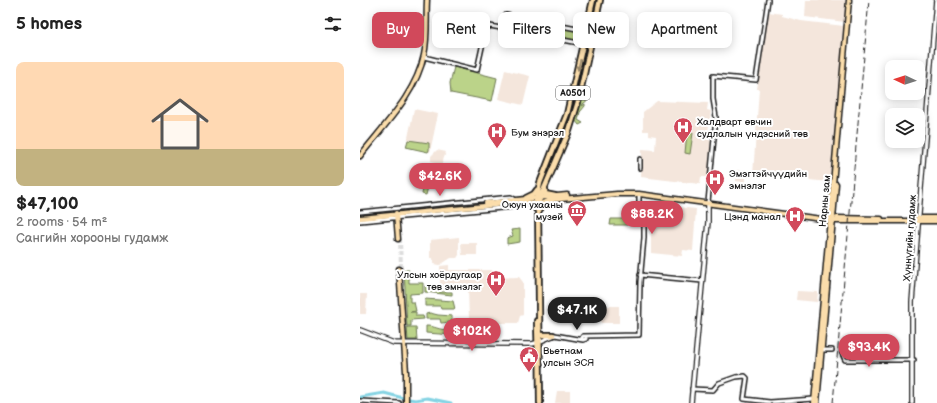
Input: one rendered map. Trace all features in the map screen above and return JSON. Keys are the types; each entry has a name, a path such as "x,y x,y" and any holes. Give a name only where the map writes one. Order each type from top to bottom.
{"highway":[{"name":"A0501","path":"591,12 593,0"},
{"name":"A0501","path":"597,12 600,0"},
{"name":"A0501","path":"539,403 536,209 540,183 567,114 583,48"},
{"name":"A0501","path":"539,342 541,335 538,199 546,186 563,146 578,102 590,48"},
{"path":"557,142 558,147 563,146"},
{"path":"554,150 558,148 560,153"},
{"path":"526,198 534,194 540,183"},
{"path":"546,186 545,194 554,198"},
{"path":"538,218 542,205 554,198"},
{"path":"519,201 532,203 536,209"},
{"path":"541,335 553,335"}],"main road":[{"path":"360,156 408,94 424,57 428,0"},
{"name":"Нарны зам","path":"819,364 822,350 831,219 850,0"},
{"name":"Хүннүгийн гудамж","path":"913,403 912,308 936,0"},
{"path":"360,217 398,215 538,199 638,192 708,203"},
{"path":"576,196 639,194 854,222 937,219"},
{"path":"519,201 526,198 538,199"},
{"path":"690,403 708,203"},
{"path":"398,215 399,239"},
{"path":"831,219 919,220"},
{"path":"400,268 408,403"},
{"name":"Нарны зам","path":"815,402 826,288"},
{"path":"360,330 392,343 404,344 539,342"}],"street":[{"path":"708,203 715,113 713,76 754,81 757,79 768,0"},
{"path":"424,57 477,70 488,27 498,28"},
{"path":"640,159 640,168"},
{"path":"539,342 553,335 572,339 582,339 582,336 640,334 640,275 644,238 644,216 643,208 639,203 639,194"},
{"path":"360,212 511,197 519,201 513,207 398,215 360,221"},
{"path":"640,275 702,281"},
{"path":"822,350 832,351"},
{"path":"842,353 844,360 913,360"},
{"path":"692,389 713,390 719,384 736,377 745,376 744,399 770,402 815,402"},
{"path":"360,401 399,403"}],"shaded area":[{"path":"806,0 847,0 845,22 805,17"},
{"path":"768,12 782,14 782,16 801,21 844,26 830,182 753,175 759,89 757,89"},
{"path":"505,70 530,76 523,105 498,99"},
{"name":"Халдварт өвчин судлалын үндэсний төв","path":"657,101 708,103 707,110 711,111 707,139 711,140 708,177 701,177 700,184 641,177 642,149 655,150 656,136 649,135 649,131 643,131 643,112"},
{"path":"414,109 438,114 430,152 406,147"},
{"path":"437,150 446,152 441,166 431,161 431,156"},
{"path":"737,170 747,171 745,182 736,181"},
{"path":"657,205 696,209 693,251 683,250 682,256 651,253 651,233"},
{"path":"459,237 459,255 457,258 451,258 440,265 433,264 433,258 430,258 430,240"},
{"path":"461,243 477,243 477,255 462,255"},
{"name":"Улсын хоёрдугаар төв эмнэлэг","path":"449,265 449,270 492,270 493,278 519,277 523,282 523,315 520,316 518,323 496,323 496,339 482,339 482,329 469,328 468,325 460,325 460,321 469,321 468,287 443,290 440,285 440,266"},
{"path":"797,291 818,292 817,302 796,300"},
{"path":"360,294 367,294 366,314 360,314"},
{"path":"601,306 619,306 619,323 601,323"},
{"path":"557,391 570,391 570,403 555,403"}],"green space":[{"path":"565,27 573,29 573,40 567,39"},
{"path":"584,48 587,48 574,110 559,147 558,145 573,99"},
{"path":"454,67 497,78 492,101 451,93 450,83"},
{"path":"582,96 589,99 582,106 585,104 580,112 578,120 583,123 579,125 575,120"},
{"path":"687,132 693,133 690,154 685,153"},
{"path":"408,140 429,143 428,152 406,147"},
{"path":"428,165 433,166 426,195 422,194"},
{"path":"611,219 628,219 627,225 610,225"},
{"path":"520,229 520,242 507,244 507,238 513,236 511,230"},
{"path":"404,270 409,270 409,283 423,283 423,293 410,294 410,302 414,302 416,311 410,312 416,312 416,316 423,316 424,319 411,320 411,326 407,326"},
{"path":"425,286 435,286 440,292 452,292 452,295 425,292"},
{"path":"425,299 453,301 455,309 441,309 440,306 425,306"},
{"path":"430,313 452,316 452,322 441,323 440,319 426,319 426,314"},
{"path":"426,326 449,330 449,334 453,335 426,333"},
{"path":"407,327 416,327 417,340 408,340"}],"waterway":[{"path":"360,397 384,393 415,400 427,398 451,403"}],"tunnel":[{"path":"400,239 401,268"},
{"path":"832,350 840,351 842,353"}],"railway":[{"path":"833,403 869,0"}],"place":[{"name":"Халдварт өвчин судлалын үндэсний төв","path":"683,144"},
{"name":"Бум энэрэл","path":"497,149"},
{"name":"Эмэгтэйчүүдийн эмнэлэг","path":"715,196"},
{"name":"Оюун ухааны музей","path":"577,227"},
{"name":"Цэнд манал","path":"795,233"},
{"name":"Улсын хоёрдугаар төв эмнэлэг","path":"496,297"},
{"name":"Вьетнам улсын ЭСЯ","path":"529,373"}]}
